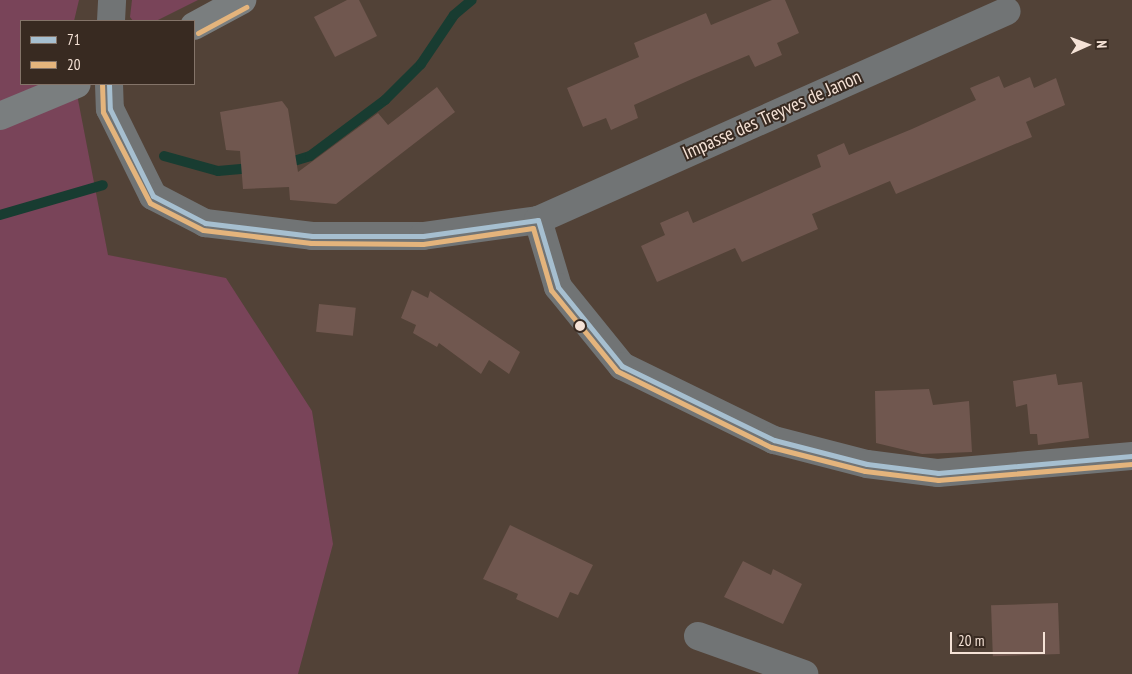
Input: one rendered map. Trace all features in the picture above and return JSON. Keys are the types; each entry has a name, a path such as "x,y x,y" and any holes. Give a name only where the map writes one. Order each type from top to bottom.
{"main road":[{"path":"195,25 242,0"},
{"path":"0,116 75,85"}],"street":[{"path":"111,20 112,0"},
{"name":"Impasse des Treyves de Janon","path":"109,85 110,109 152,196 206,222 312,236 423,236 538,220 1007,11"},
{"path":"538,220 558,286 622,366 774,440 868,464 938,473 1132,456"},
{"path":"698,636 804,674"}],"shaded area":[{"path":"0,0 79,0 74,20 20,20 20,85 75,85 108,255 226,278 312,411 333,544 298,674 0,674"},
{"path":"132,0 198,0 158,20 132,20 130,17"}],"building":[{"path":"347,0 359,0 377,36 335,57 314,17"},
{"path":"772,0 785,0 799,33 777,43 782,55 755,67 749,55 692,79 634,105 638,118 611,130 606,118 583,127 567,88 639,57 634,43 706,13 711,25"},
{"path":"999,76 1004,88 1030,77 1034,88 1056,78 1065,105 1026,122 1032,137 896,194 890,181 812,214 818,229 742,262 735,248 657,282 641,246 665,235 660,223 688,211 693,223 821,167 817,155 844,143 849,155 912,129 976,100 970,88"},
{"path":"437,87 455,112 336,204 290,200 289,187 243,189 240,151 226,150 220,112 282,101 288,109 298,172 378,113 388,125"},
{"path":"412,290 428,298 430,291 520,352 509,374 489,360 481,374 439,343 437,347 413,333 416,325 401,318"},
{"path":"319,304 356,308 353,336 316,332"},
{"path":"1056,374 1058,385 1082,382 1089,438 1038,445 1037,434 1030,434 1027,404 1016,407 1013,381"},
{"path":"929,389 933,405 969,401 972,452 922,454 876,443 875,391"},
{"path":"510,525 593,565 578,595 570,592 558,618 516,599 518,594 483,579"},
{"path":"743,561 771,575 773,569 802,584 783,624 724,597"},
{"path":"1058,603 1060,654 993,656 991,605"}],"waterway":[{"path":"284,164 310,156 385,100 421,64 454,15 472,0"},
{"path":"164,156 218,171 255,168"},
{"path":"0,215 103,185"}],"transit line":[{"name":"20","path":"198,33 246,7"},
{"name":"20","path":"102,85 103,112 150,203 203,230 311,243 423,244 533,228 551,290 617,371 771,447 865,471 938,480 1132,464"},
{"name":"71","path":"109,85 110,109 153,196 205,223 312,236 423,236 538,220 558,287 622,366 774,440 867,464 938,473 1132,456"}]}
